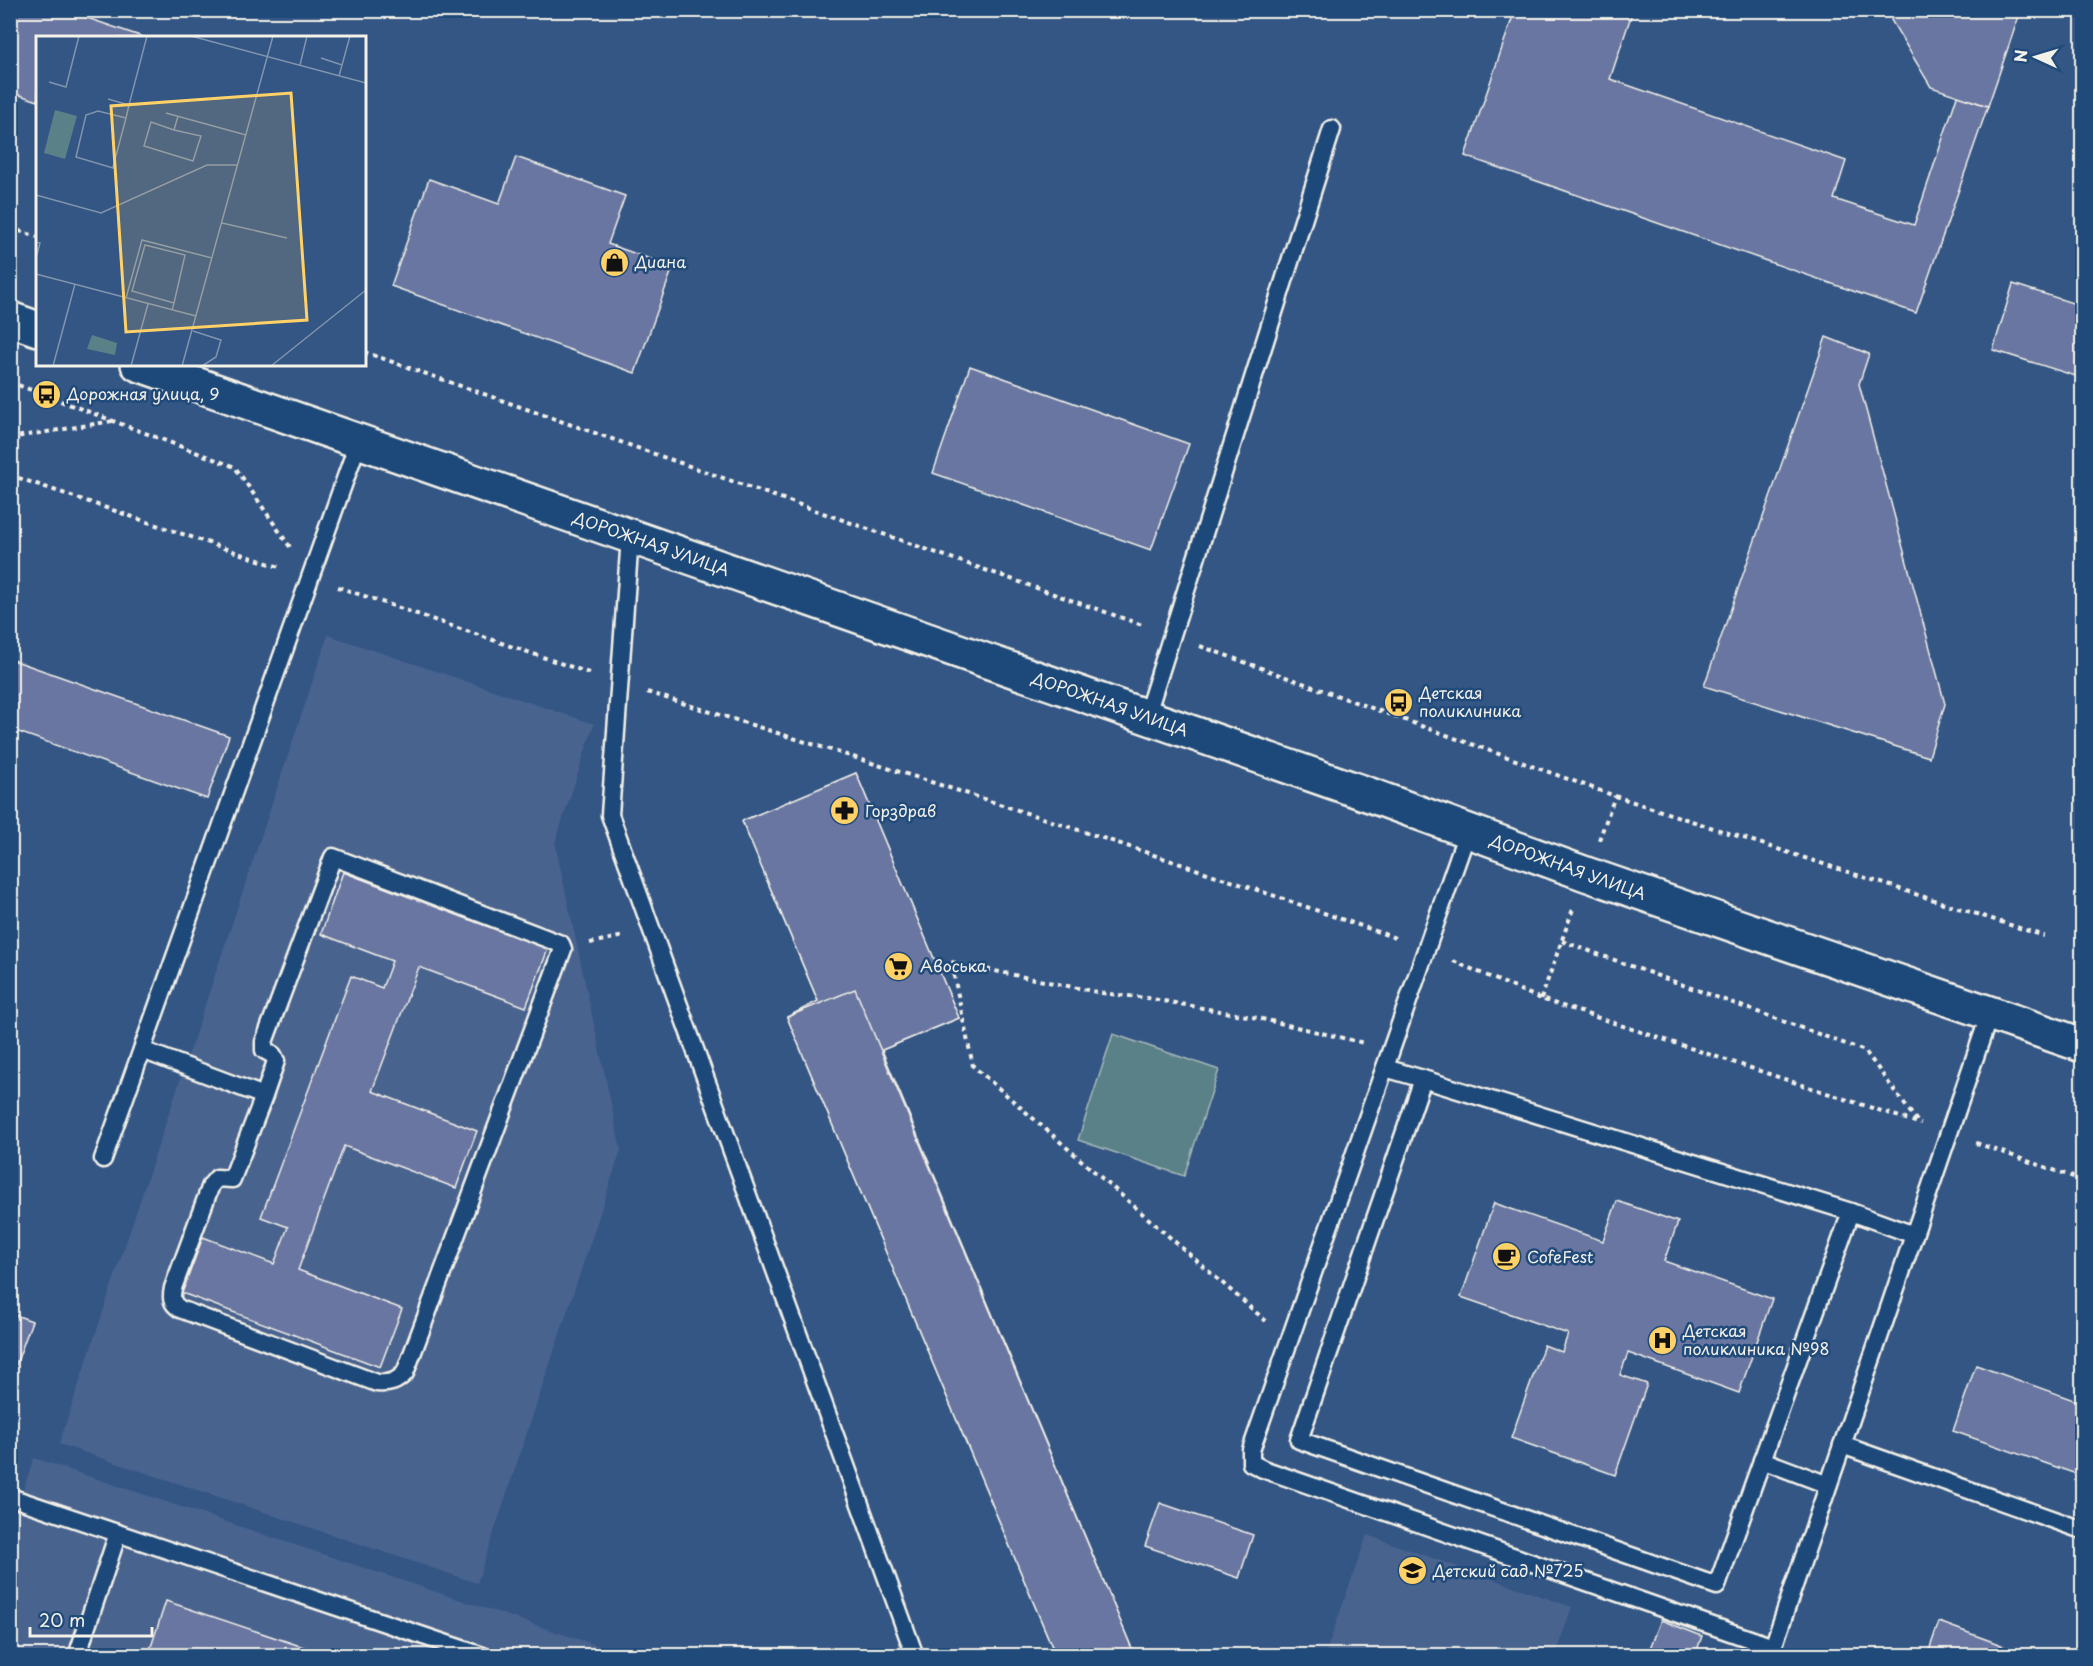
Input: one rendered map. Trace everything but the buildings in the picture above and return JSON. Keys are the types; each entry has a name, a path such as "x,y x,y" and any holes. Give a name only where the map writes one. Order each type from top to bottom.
{"main road":[{"path":"10,319 36,328"},
{"name":"ДОРОЖНАЯ УЛИЦА","path":"144,366 1468,830 1586,874 2082,1045"}],"lane":[{"path":"1146,717 1332,129"},
{"path":"103,1159 358,443"},
{"path":"630,537 610,815 915,1656"},
{"path":"1468,830 1251,1450 1251,1463 1771,1651 1990,1013"},
{"path":"333,857 561,944 563,949 405,1373 397,1381 389,1384 377,1383 180,1309 171,1297 211,1185 217,1178 232,1179 264,1096 276,1061 273,1055 264,1050 264,1042 333,857"},
{"path":"141,1050 264,1096"},
{"path":"1385,1068 1851,1212 1914,1235"},
{"path":"1423,1079 1299,1440 1717,1586 1851,1212"},
{"path":"1842,1445 2082,1530"},
{"path":"1762,1460 1828,1485"},
{"path":"10,1497 483,1656"},
{"path":"77,1656 118,1533"}],"path":[{"path":"10,228 36,236"},
{"path":"366,353 1172,635 1615,796 2044,936"},
{"path":"10,382 235,467 310,577"},
{"path":"10,438 114,421"},
{"path":"10,476 620,683 1189,866 1426,949 1541,999 1918,1123 2082,1180"},
{"path":"588,944 651,930"},
{"path":"1562,941 1865,1051 1918,1123"},
{"path":"1289,1341 974,1066 951,962 1102,993 1147,998 1258,1018 1391,1050"}],"shaded area":[{"path":"328,635 594,724 555,843 621,1150 477,1583 59,1444"},
{"path":"34,1458 626,1655 11,1656 11,1526"},
{"name":"Детский сад №725","path":"1367,1535 1572,1607 1555,1655 1325,1655"}],"green space":[{"path":"1113,1034 1219,1070 1184,1176 1078,1140"}],"place":[{"name":"Диана","path":"614,262"},
{"name":"Дорожная улица, 9","path":"46,394"},
{"name":"Детская поликлиника","path":"1398,702"},
{"name":"Горздрав","path":"844,811"},
{"name":"Авоська","path":"899,966"},
{"name":"CofeFest","path":"1506,1257"},
{"name":"Детская поликлиника №98","path":"1662,1340"},
{"name":"Детский сад №725","path":"1412,1571"}]}
